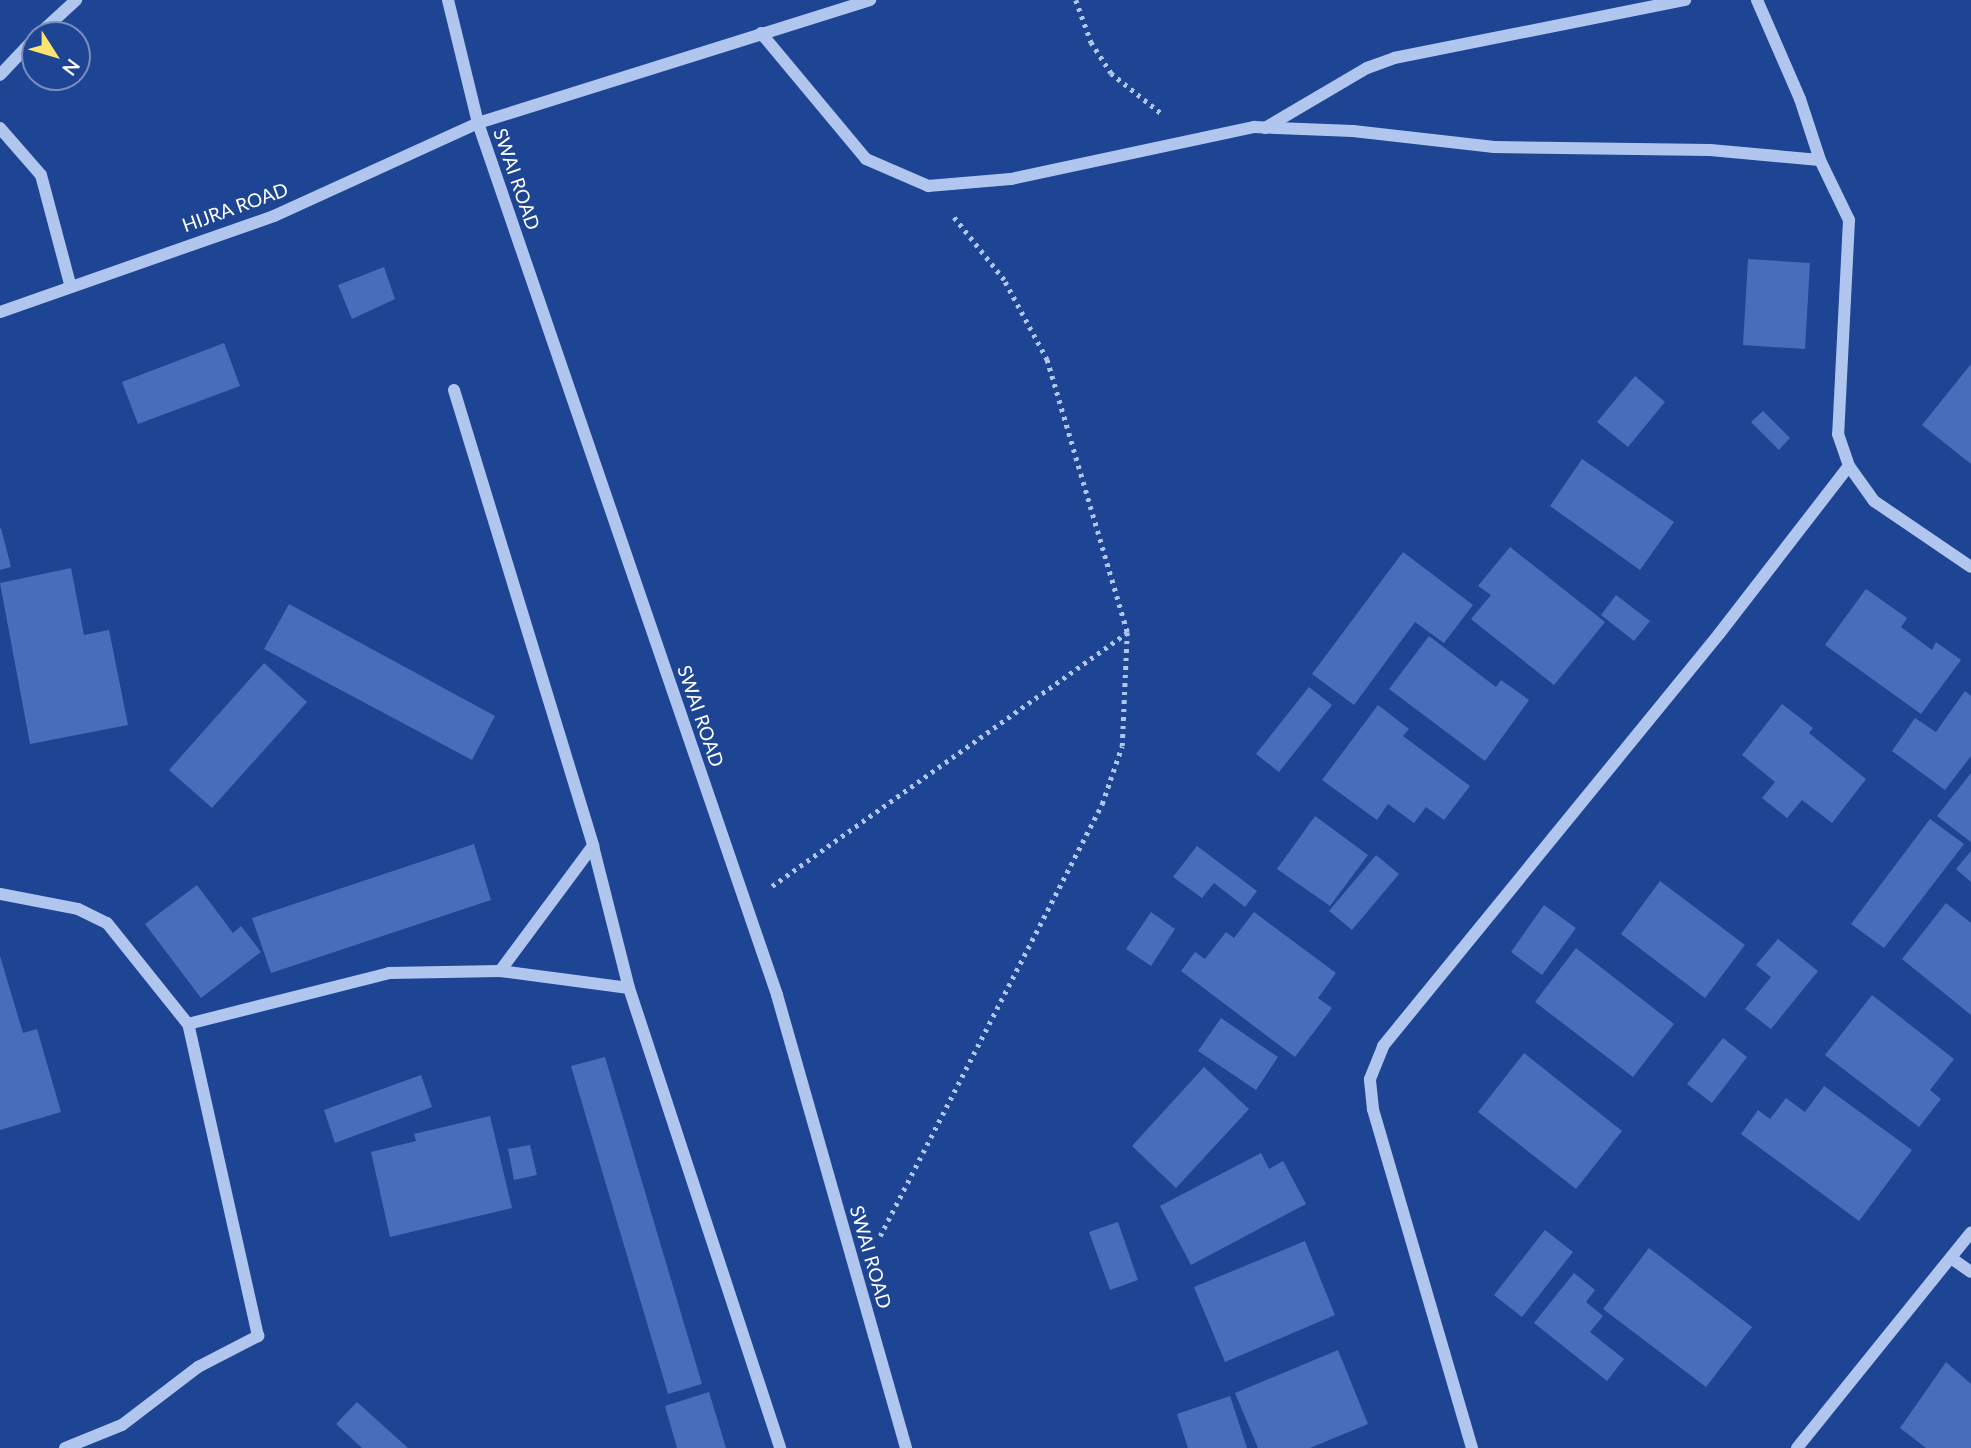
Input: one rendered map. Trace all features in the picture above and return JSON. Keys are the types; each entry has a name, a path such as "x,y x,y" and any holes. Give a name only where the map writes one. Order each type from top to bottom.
{"street":[{"path":"54,21 76,0"},
{"name":"SWAI ROAD","path":"448,0 478,123 777,995 906,1448"},
{"name":"HIJRA ROAD","path":"0,312 70,284 274,216 478,123 870,0"},
{"path":"1265,128 1367,68 1394,58 1685,0"},
{"path":"1757,0 1800,99 1820,160 1849,220 1838,434 1849,466 1874,500 1971,567"},
{"path":"761,33 866,159 928,186 1011,179 1186,138 1265,128 1353,131 1494,147 1710,150 1820,160"},
{"path":"0,75 21,53"},
{"path":"0,128 41,175 70,284"},
{"path":"454,390 593,846 629,988 780,1448"},
{"path":"1472,1448 1373,1109 1370,1079 1382,1045 1719,634 1849,466"},
{"path":"500,971 593,846"},
{"path":"0,894 78,909 107,923 188,1024 258,1336 198,1367 122,1425 65,1448"},
{"path":"188,1024 389,973 500,971 629,988"},
{"path":"1797,1448 1971,1232"},
{"path":"1951,1258 1971,1272"}],"path":[{"path":"1076,0 1091,42 1111,73 1186,138"},
{"path":"858,1280 1102,804 1122,746 1127,632 1047,360 1004,280 928,186"},
{"path":"746,903 860,827 1127,632"}],"building":[{"path":"1748,259 1810,263 1805,349 1743,345"},
{"path":"384,267 395,299 352,319 338,285"},
{"path":"224,343 240,386 138,424 122,382"},
{"path":"1971,364 1971,464 1922,425"},
{"path":"1635,376 1665,402 1628,447 1597,422"},
{"path":"1763,411 1790,438 1779,450 1751,422"},
{"path":"1582,459 1674,522 1640,570 1550,506"},
{"path":"0,529 11,567 0,570"},
{"path":"1510,547 1605,622 1554,685 1471,619 1491,595 1478,586"},
{"path":"1403,552 1473,605 1444,643 1415,622 1354,705 1312,674"},
{"path":"71,568 84,635 109,630 128,725 30,744 0,583"},
{"path":"1866,589 1907,618 1901,627 1932,650 1936,642 1961,660 1921,714 1825,645"},
{"path":"1616,595 1650,621 1634,641 1601,615"},
{"path":"289,604 495,716 472,760 264,649"},
{"path":"1429,636 1496,687 1501,680 1529,700 1485,761 1389,689"},
{"path":"264,663 307,702 212,808 169,770"},
{"path":"1309,687 1332,705 1279,772 1256,754"},
{"path":"1965,691 1971,696 1971,756 1945,790 1892,751 1915,718 1936,732"},
{"path":"1782,704 1813,728 1809,733 1866,779 1832,823 1802,800 1787,818 1762,798 1775,782 1742,755"},
{"path":"1378,705 1409,729 1403,736 1470,786 1444,820 1426,807 1414,823 1388,804 1377,820 1322,780"},
{"path":"1971,773 1971,842 1937,816"},
{"path":"1315,816 1368,855 1330,906 1277,869"},
{"path":"1930,819 1964,844 1884,948 1851,924"},
{"path":"474,844 491,900 271,973 252,918"},
{"path":"1197,846 1257,891 1245,907 1214,883 1202,898 1173,877"},
{"path":"1971,851 1971,882 1956,869"},
{"path":"1376,855 1399,874 1352,930 1329,911"},
{"path":"1660,881 1745,945 1705,998 1621,934"},
{"path":"197,885 233,933 241,926 261,952 201,998 145,924"},
{"path":"1946,903 1971,923 1971,1015 1902,959"},
{"path":"1544,905 1576,928 1542,975 1511,952"},
{"path":"1151,912 1175,929 1151,966 1126,949"},
{"path":"1254,912 1336,973 1318,998 1332,1008 1295,1057 1181,971 1195,952 1205,959 1226,932 1234,938"},
{"path":"1778,939 1818,971 1771,1029 1745,1009 1771,977 1756,965"},
{"path":"1576,948 1674,1024 1633,1077 1535,1002"},
{"path":"0,956 23,1033 37,1029 61,1112 0,1130"},
{"path":"1872,995 1954,1059 1930,1090 1941,1099 1919,1127 1825,1055"},
{"path":"1221,1018 1278,1057 1256,1090 1198,1051"},
{"path":"1723,1038 1747,1057 1712,1103 1687,1084"},
{"path":"1524,1053 1622,1131 1576,1189 1478,1112"},
{"path":"605,1057 702,1384 668,1394 571,1066"},
{"path":"1204,1067 1249,1109 1176,1188 1132,1146"},
{"path":"421,1075 432,1107 335,1143 324,1110"},
{"path":"1824,1086 1912,1150 1859,1221 1741,1134 1758,1110 1770,1119 1786,1098 1805,1112"},
{"path":"490,1116 512,1208 390,1237 371,1152 416,1141 414,1134"},
{"path":"530,1145 537,1175 514,1180 508,1149"},
{"path":"1261,1153 1269,1169 1283,1161 1306,1204 1191,1265 1160,1206"},
{"path":"1118,1222 1138,1280 1110,1290 1089,1232"},
{"path":"1545,1230 1573,1252 1522,1317 1494,1295"},
{"path":"1305,1241 1335,1315 1225,1362 1194,1287"},
{"path":"1649,1248 1752,1327 1706,1387 1603,1309"},
{"path":"1574,1273 1595,1290 1586,1302 1603,1316 1590,1332 1624,1359 1607,1381 1534,1323"},
{"path":"1338,1350 1368,1424 1310,1448 1258,1448 1235,1393"},
{"path":"1946,1362 1971,1384 1971,1448 1926,1448 1900,1428"},
{"path":"709,1392 726,1448 677,1448 665,1406"},
{"path":"1230,1396 1247,1448 1188,1448 1177,1414"},
{"path":"357,1402 408,1448 362,1448 336,1424"}]}
